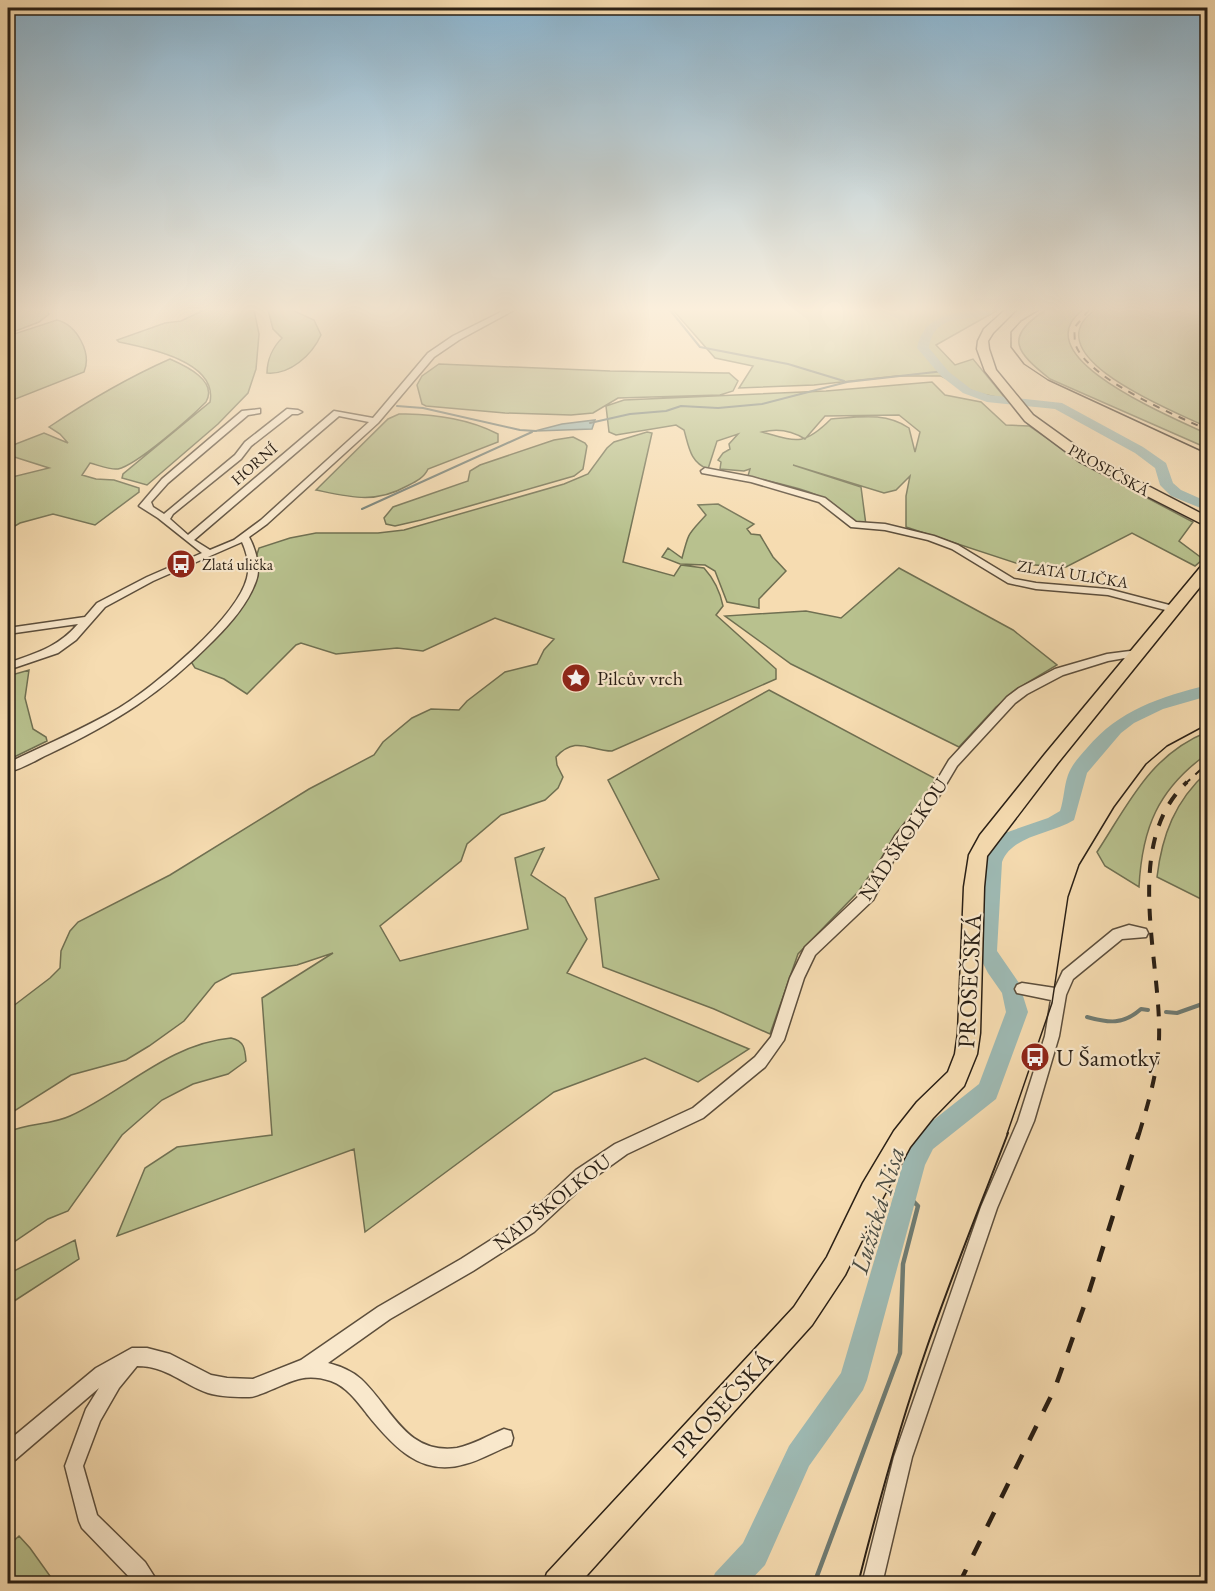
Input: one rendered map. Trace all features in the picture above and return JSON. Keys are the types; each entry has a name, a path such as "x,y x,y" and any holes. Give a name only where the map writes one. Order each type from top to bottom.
{"main road":[{"name":"PROSEČSKÁ","path":"1002,384 1014,401 1039,426 1085,459 1208,523"},
{"name":"PROSEČSKÁ","path":"558,1584 803,1316 836,1266 872,1192 902,1139 925,1110 956,1079 966,1054 969,1033 974,887 978,855 987,840 1037,777 1208,567"}],"street":[{"path":"8,667 54,651 72,638 101,605 150,579 210,554 244,536 264,522 375,421 406,384"},
{"path":"149,508 146,502 150,495 251,410"},
{"name":"HORNÍ","path":"165,519 170,512 238,457 248,444 290,411 298,412"},
{"name":"HORNÍ","path":"189,539 337,413 375,421"},
{"name":"ZLATÁ ULIČKA","path":"705,471 752,480 822,500 854,525 903,530 932,538 955,547 1011,581 1036,586 1108,592 1173,609"},
{"path":"139,502 210,554"},
{"path":"8,768 124,711 144,698 203,645 228,619 246,593 252,578 250,546 244,536"},
{"path":"8,631 87,621"},
{"name":"NAD ŠKOLKOU","path":"132,1357 147,1357 170,1363 209,1383 227,1387 253,1388 307,1367 384,1313 467,1265 528,1226 582,1176 621,1149 698,1113 760,1062 777,1040 797,978 810,951 868,896 899,839 934,795 953,763 1011,700 1059,672 1107,658 1138,653"},
{"path":"872,1584 903,1457 989,1207 1026,1121 1057,1017 1059,995 1068,975 1118,934 1128,931 1141,933"},
{"path":"1022,988 1059,995"},
{"path":"8,1454 102,1374 132,1357"},
{"path":"132,1357 113,1382 93,1416 74,1466 89,1521 138,1569 149,1584"},
{"path":"307,1367 338,1375 354,1386 382,1421 419,1453 435,1457 458,1457 504,1438"}],"green space":[{"path":"8,384 53,384 8,402"},
{"path":"119,384 206,384 209,394 206,402 164,440 127,466 115,469 90,463 82,475 114,480 139,488 139,492 95,525 53,514 20,523 8,530 8,478 49,468 8,455 8,447 44,433 68,443 49,427"},
{"path":"208,384 251,384 248,393 218,424 147,485 122,478 123,474 210,402 210,388"},
{"path":"736,384 733,391 720,395 618,398 593,413 571,415 505,413 426,406 422,404 417,385"},
{"path":"741,384 821,384 814,385 739,388"},
{"path":"934,384 945,395 981,402 1006,425 1029,426 1094,470 1193,522 1179,541 1203,559 1195,566 1132,533 1066,567 1019,564 906,527 906,496 910,476 896,490 884,493 793,465 861,487 866,525 848,518 833,503 818,496 748,476 750,469 744,471 720,469 721,462 718,460 730,449 729,444 738,434 717,441 708,469 694,458 684,430 676,425 616,435 609,432 606,406 624,400","holes":["899,415 920,432 915,452 909,428 881,418 831,419 806,438 825,416","784,431 804,438 784,438 762,432"]},
{"path":"958,384 994,384 1006,399 977,393"},
{"path":"1062,384 1111,384 1139,401 1207,434 1207,448"},
{"path":"1123,384 1207,384 1207,427 1168,409"},
{"path":"399,414 465,421 498,434 498,442 428,469 416,481 384,495 351,497 316,490 388,419"},
{"path":"647,432 652,433 623,562 674,576 681,565 704,568 711,576 722,601 723,606 716,615 776,669 776,679 612,751 577,745 563,750 556,757 563,777 558,788 545,800 501,815 467,844 461,861 380,926 400,961 528,929 515,858 544,848 531,875 565,898 587,939 567,973 749,1049 698,1082 645,1058 554,1092 365,1232 354,1149 117,1236 145,1168 177,1147 272,1135 262,998 333,953 297,965 232,974 215,983 184,1021 149,1046 126,1060 71,1075 8,1115 8,1010 60,968 61,951 70,931 78,922 170,875 309,789 374,755 383,742 412,718 431,709 459,710 467,701 505,672 537,664 544,650 554,639 495,618 423,651 397,648 336,654 301,643 296,645 247,694 224,679 195,668 190,660 240,608 259,548 316,533 378,533 404,530 564,484 588,474 614,442"},
{"path":"573,437 587,446 583,469 574,476 421,520 395,526 386,524 384,518 393,507 468,481 470,471 480,465 554,440"},
{"path":"718,504 754,524 747,529 751,534 760,535 773,557 786,571 759,599 759,608 727,602 715,571 705,565 680,564 662,557 668,548 682,558 690,534 706,515 698,505"},
{"path":"899,568 1013,630 1057,665 1025,684 996,707 959,747 791,664 725,616 806,611 841,618"},
{"path":"29,670 25,698 33,729 46,737 47,741 8,760 8,676"},
{"path":"769,690 936,779 858,892 798,954 770,1034 714,1009 603,967 595,898 659,879 608,780"},
{"path":"1207,732 1207,754 1176,781 1156,812 1144,846 1139,887 1105,866 1097,852 1131,799 1156,767 1187,742"},
{"path":"1207,772 1207,902 1157,877 1162,847 1178,807"},
{"path":"231,1038 239,1041 243,1046 246,1061 228,1074 193,1084 162,1100 122,1135 68,1211 48,1219 8,1246 8,1132 70,1116 187,1049"},
{"path":"75,1240 79,1259 8,1305 8,1274"},
{"path":"19,1536 55,1583 8,1583 8,1546"}],"water":[{"path":"595,420 592,429 535,431 562,424"}],"waterway":[{"path":"590,423 630,414 666,411 681,406 718,408 762,404 838,384"},
{"name":"Lužická Nisa","path":"958,384 967,391 987,398 1058,406 1139,450 1161,466 1167,485 1176,493 1208,507"},
{"path":"397,406 423,408 520,430 536,431"},
{"path":"362,509 532,432"},
{"name":"Lužická Nisa","path":"726,1584 754,1554 799,1456 853,1380 914,1161 925,1141 988,1091 1017,1012 1012,990 987,952 992,862 998,847 1006,840 1055,823 1068,815 1079,770 1102,741 1128,719 1157,705 1208,690"},
{"path":"1166,1012 1177,1013 1208,1002"},
{"path":"1087,1017 1102,1021 1116,1021 1128,1018 1141,1009 1148,1010"},
{"path":"814,1584 900,1353 903,1264 918,1206 905,1193"}],"tram line":[{"path":"1057,384 1208,454"},
{"path":"1007,1134 1052,1003 1068,897 1079,865 1114,807 1146,764 1167,746 1208,724"},
{"path":"858,1584 873,1524 917,1376 946,1293 1008,1133"}],"railway":[{"path":"1115,384 1155,406 1208,430"},
{"path":"1187,783 1208,763"},
{"path":"1139,1134 1155,1075 1159,1040 1149,905 1150,870 1155,837 1167,808 1187,783"},
{"path":"959,1584 1055,1388 1089,1292 1139,1133"}],"place":[{"name":"Zlatá ulička","path":"181,564"},
{"name":"Pilcův vrch","path":"576,678"},
{"name":"U Šamotky","path":"1035,1057"}]}
